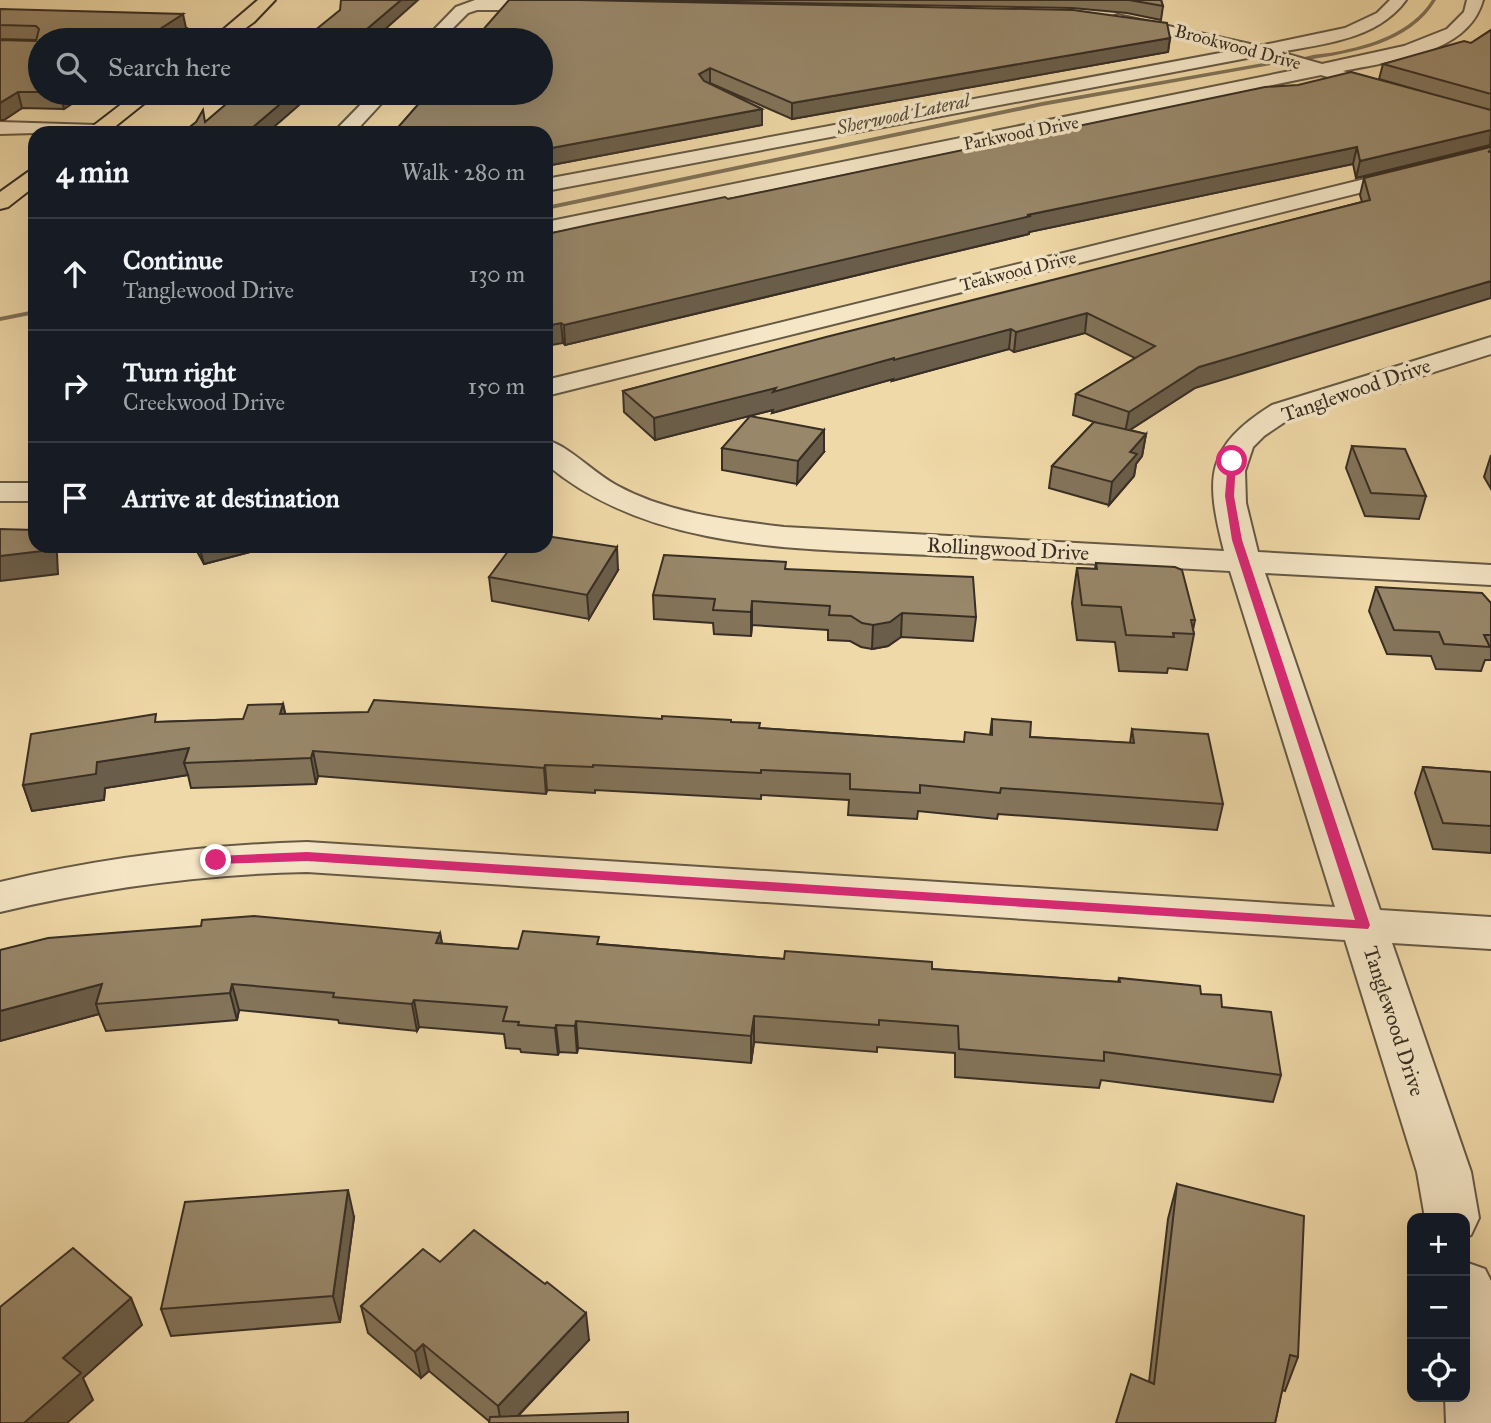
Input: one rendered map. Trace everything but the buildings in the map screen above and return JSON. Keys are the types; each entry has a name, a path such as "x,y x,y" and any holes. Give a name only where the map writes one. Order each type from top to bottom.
{"main road":[{"path":"236,28 267,0"},
{"path":"103,126 132,105"},
{"path":"0,202 28,181"}],"street":[{"name":"Parkwood Drive","path":"553,184 1265,53 1350,32 1377,20 1393,9 1398,0"},
{"name":"Parkwood Drive","path":"553,228 1419,47 1452,33 1470,18 1475,0"},
{"path":"444,28 469,2 580,5"},
{"name":"Brookwood Drive","path":"1106,19 1177,30 1265,53 1491,120"},
{"path":"350,126 370,105"},
{"path":"783,125 807,136"},
{"path":"0,128 28,129"},
{"name":"Teakwood Drive","path":"553,386 1491,154"},
{"name":"Tanglewood Drive","path":"1451,1213 1444,1172 1244,562 1230,496 1232,461 1239,446 1254,428 1300,405 1491,345"},
{"name":"Rollingwood Drive","path":"553,455 589,484 630,502 672,516 732,530 784,537 1491,575"},
{"path":"0,492 28,492"},
{"path":"0,897 145,867 240,858 307,856 1491,933"},
{"path":"1470,1317 1477,1423"}],"waterway":[{"name":"Sherwood Lateral","path":"1305,58 1339,53 1397,34 1413,25 1426,13 1434,0"},
{"name":"Sherwood Lateral","path":"553,207 1042,104 1269,64"},
{"name":"Sherwood Lateral","path":"0,319 28,313"}],"route":[{"path":"216,860 307,856 1363,925 1237,540 1230,496 1232,461"}]}
